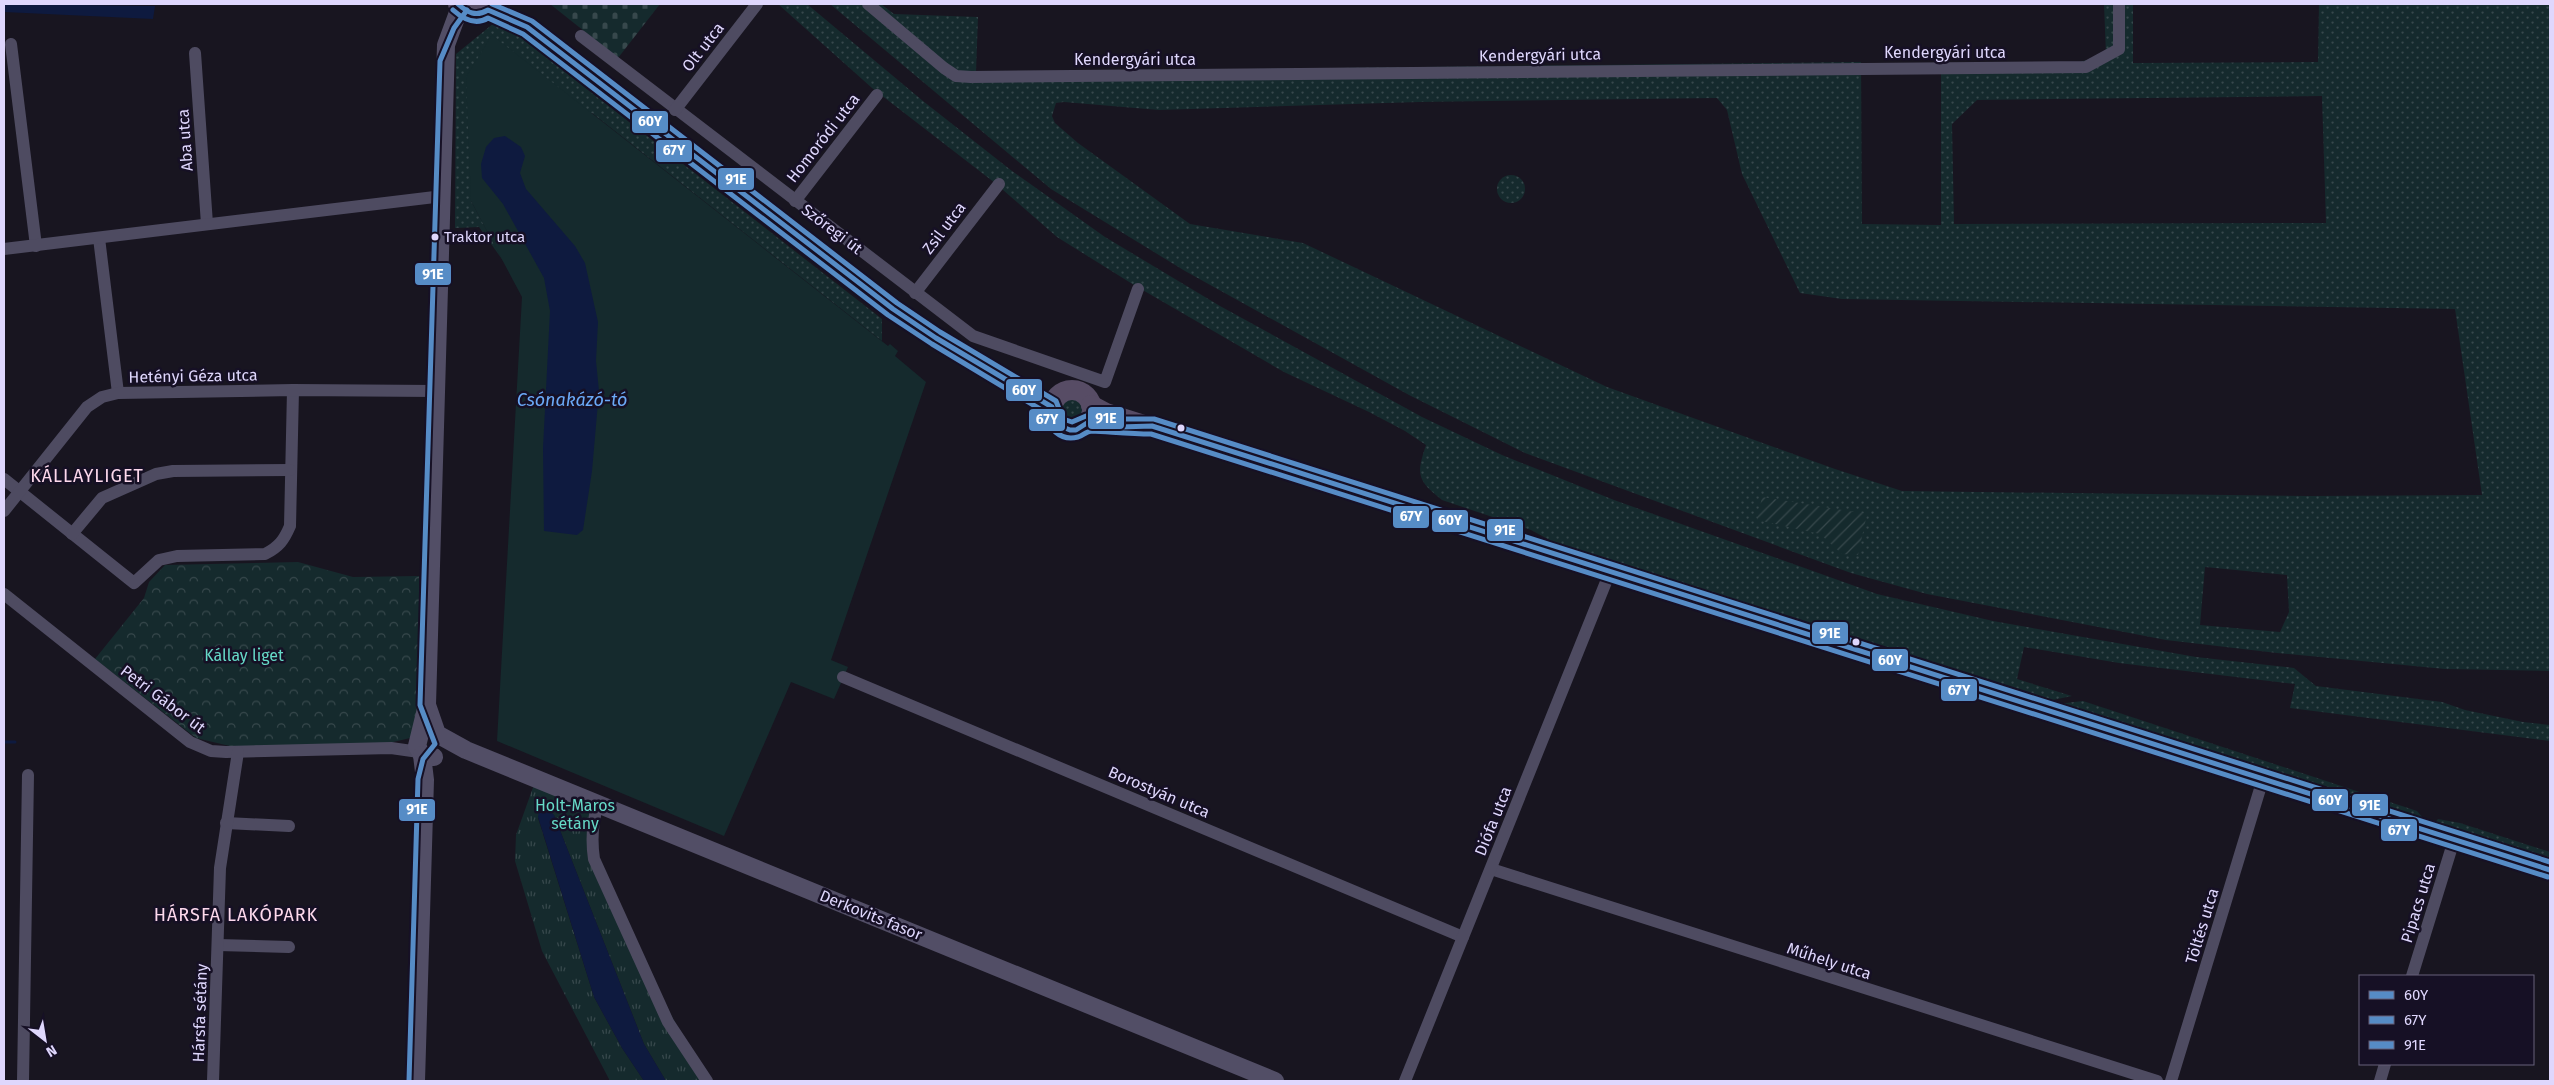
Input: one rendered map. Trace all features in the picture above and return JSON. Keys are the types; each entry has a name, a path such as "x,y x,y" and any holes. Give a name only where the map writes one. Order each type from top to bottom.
{"main road":[{"name":"Szőregi út","path":"479,7 527,27 893,309 936,338 1005,378 1055,402"},
{"path":"1089,414 1076,430 1064,429 1054,420 1055,402 1068,390 1080,392 1089,414 1120,427 1152,426 2550,870"}],"street":[{"name":"Olt utca","path":"675,110 757,4"},
{"name":"Kendergyári utca","path":"868,4 956,76 2086,67 2119,49 2119,4"},
{"path":"416,1081 425,780 429,745 427,706 446,45 479,7"},
{"name":"Szőregi út","path":"581,36 972,336 1104,382 1138,289"},
{"path":"11,44 36,246"},
{"name":"Aba utca","path":"195,53 207,224"},
{"name":"Homoródi utca","path":"794,201 877,95"},
{"name":"Zsil utca","path":"916,293 999,184"},
{"path":"4,249 442,196"},
{"path":"99,238 118,394"},
{"path":"4,479 134,584 160,560 168,558 265,554 275,549 283,541 290,526 293,390"},
{"name":"Hetényi Géza utca","path":"4,511 88,407 102,396 293,390 436,391"},
{"path":"72,534 102,498 156,474 290,470"},
{"name":"Diófa utca","path":"1405,1081 1610,572"},
{"name":"Petri Gábor út","path":"4,594 190,742 211,750 238,752 391,748 429,745"},
{"name":"Borostyán utca","path":"843,677 1463,937"},
{"name":"Derkovits fasor","path":"429,745 466,750 1275,1081"},
{"name":"Hársfa sétány","path":"213,1081 220,868 238,752"},
{"path":"23,1081 28,774"},
{"name":"Töltés utca","path":"2176,1080 2263,779"},
{"path":"598,803 592,822 591,842 594,859 668,1022 706,1081"},
{"path":"226,823 289,826"},
{"name":"Pipacs utca","path":"2412,975 2454,840"},
{"name":"Műhely utca","path":"1491,869 2157,1081"},
{"name":"Hársfa sétány","path":"218,945 289,946"},
{"path":"2380,1081 2385,1065"}],"green space":[{"path":"550,4 660,4 618,58"},
{"path":"778,4 807,4 923,101 1012,171 1105,237 1220,306 1422,417 1502,455 1614,500 1877,594 1993,621 2196,657 2294,668 2316,686 2442,702 2465,710 2523,722 2550,725 2550,741 2290,708 2295,684 2119,663 2024,647 2017,679 2072,696 2043,702 1904,657 1863,641 1838,636 1572,552 1531,530 1442,500 1423,482 1421,476 1421,463 1426,445 1405,431 1369,412 1284,372 1134,285 1057,237 995,183 872,88"},
{"path":"830,4 881,4 894,14 978,17 976,72 1861,62 1862,224 1941,225 1941,63 2075,63 2106,55 2104,4 2133,4 2133,63 2318,62 2319,4 2550,4 2550,671 2445,669 2166,640 1927,594 1851,573 1525,453 1409,395 1185,271 1051,189","holes":["2322,96 2326,223 1954,224 1952,124 1977,100","1717,98 1727,110 1742,174 1800,293 1842,299 2455,309 2482,495 2308,496 1902,491 1835,469 1607,387 1303,243 1190,224 1078,143 1055,123 1052,116 1056,103 1064,102 1159,110 1419,102","2205,567 2287,575 2289,612 2280,632 2200,625"]},
{"path":"494,23 507,27 882,319 882,341 592,113 471,201 504,262 479,227 455,228 456,54"},
{"path":"492,35 888,346 890,344 898,351 895,356 926,382 831,660 848,667 834,699 791,682 724,836 497,741 522,297 471,201 466,77"},
{"path":"1511,175 1521,179 1525,189 1521,199 1511,203 1501,199 1497,189 1501,179"},
{"path":"1071,398 1080,401 1083,410 1080,419 1071,422 1062,419 1059,410 1062,401"},
{"path":"1762,497 1867,514 1858,555 1842,554 1820,534 1757,520"},
{"name":"Kállay liget","path":"298,562 353,577 419,576 419,729 410,738 389,743 234,747 196,738 95,659 144,598 149,582 165,565"},
{"path":"2083,701 2417,811 2423,818 2418,820 2057,704"},
{"name":"Holt-Maros sétány","path":"536,779 598,803 591,842 631,941 707,1081 666,1081 644,1044 554,815 545,808 538,818 594,997 622,1048 644,1081 610,1081 542,951 515,861 516,835"},
{"path":"2438,819 2460,823 2550,852 2550,863 2434,824"}],"water":[{"path":"4,4 155,6 153,19 4,12"},
{"name":"Csónakázó-tó","path":"505,136 521,147 525,156 520,173 526,189 575,246 585,263 598,322 596,361 599,391 592,471 583,530 577,535 544,531 543,448 550,311 544,278 503,204 482,178 481,164 486,147 494,138"},
{"path":"546,808 554,815 644,1044 666,1081 644,1081 622,1048 594,997 538,817 539,811"}],"waterway":[{"path":"4,742 15,742"}],"transit line":[{"name":"60Y","path":"458,4 472,13 476,14 488,10 527,27 893,309 936,338 1052,407 1054,420 1058,425 1070,430 1076,430 1087,423 1120,427 1152,426 2550,870"},
{"name":"91E","path":"492,4 532,21 897,303 940,332 1056,401 1063,419 1072,422 1086,416 1154,419 2550,862"},
{"name":"67Y","path":"453,10 469,20 478,21 488,18 523,34 888,315 932,344 1045,412 1048,423 1060,435 1071,438 1092,431 1151,434 2548,877"},
{"name":"91E","path":"409,1081 418,779 423,759 435,744 420,705 440,61 454,28 467,10"}],"place":[{"name":"Traktor utca","path":"435,237"}],"district":[{"name":"KÁLLAYLIGET","path":"87,476"},
{"name":"HÁRSFA LAKÓPARK","path":"236,915"}]}
